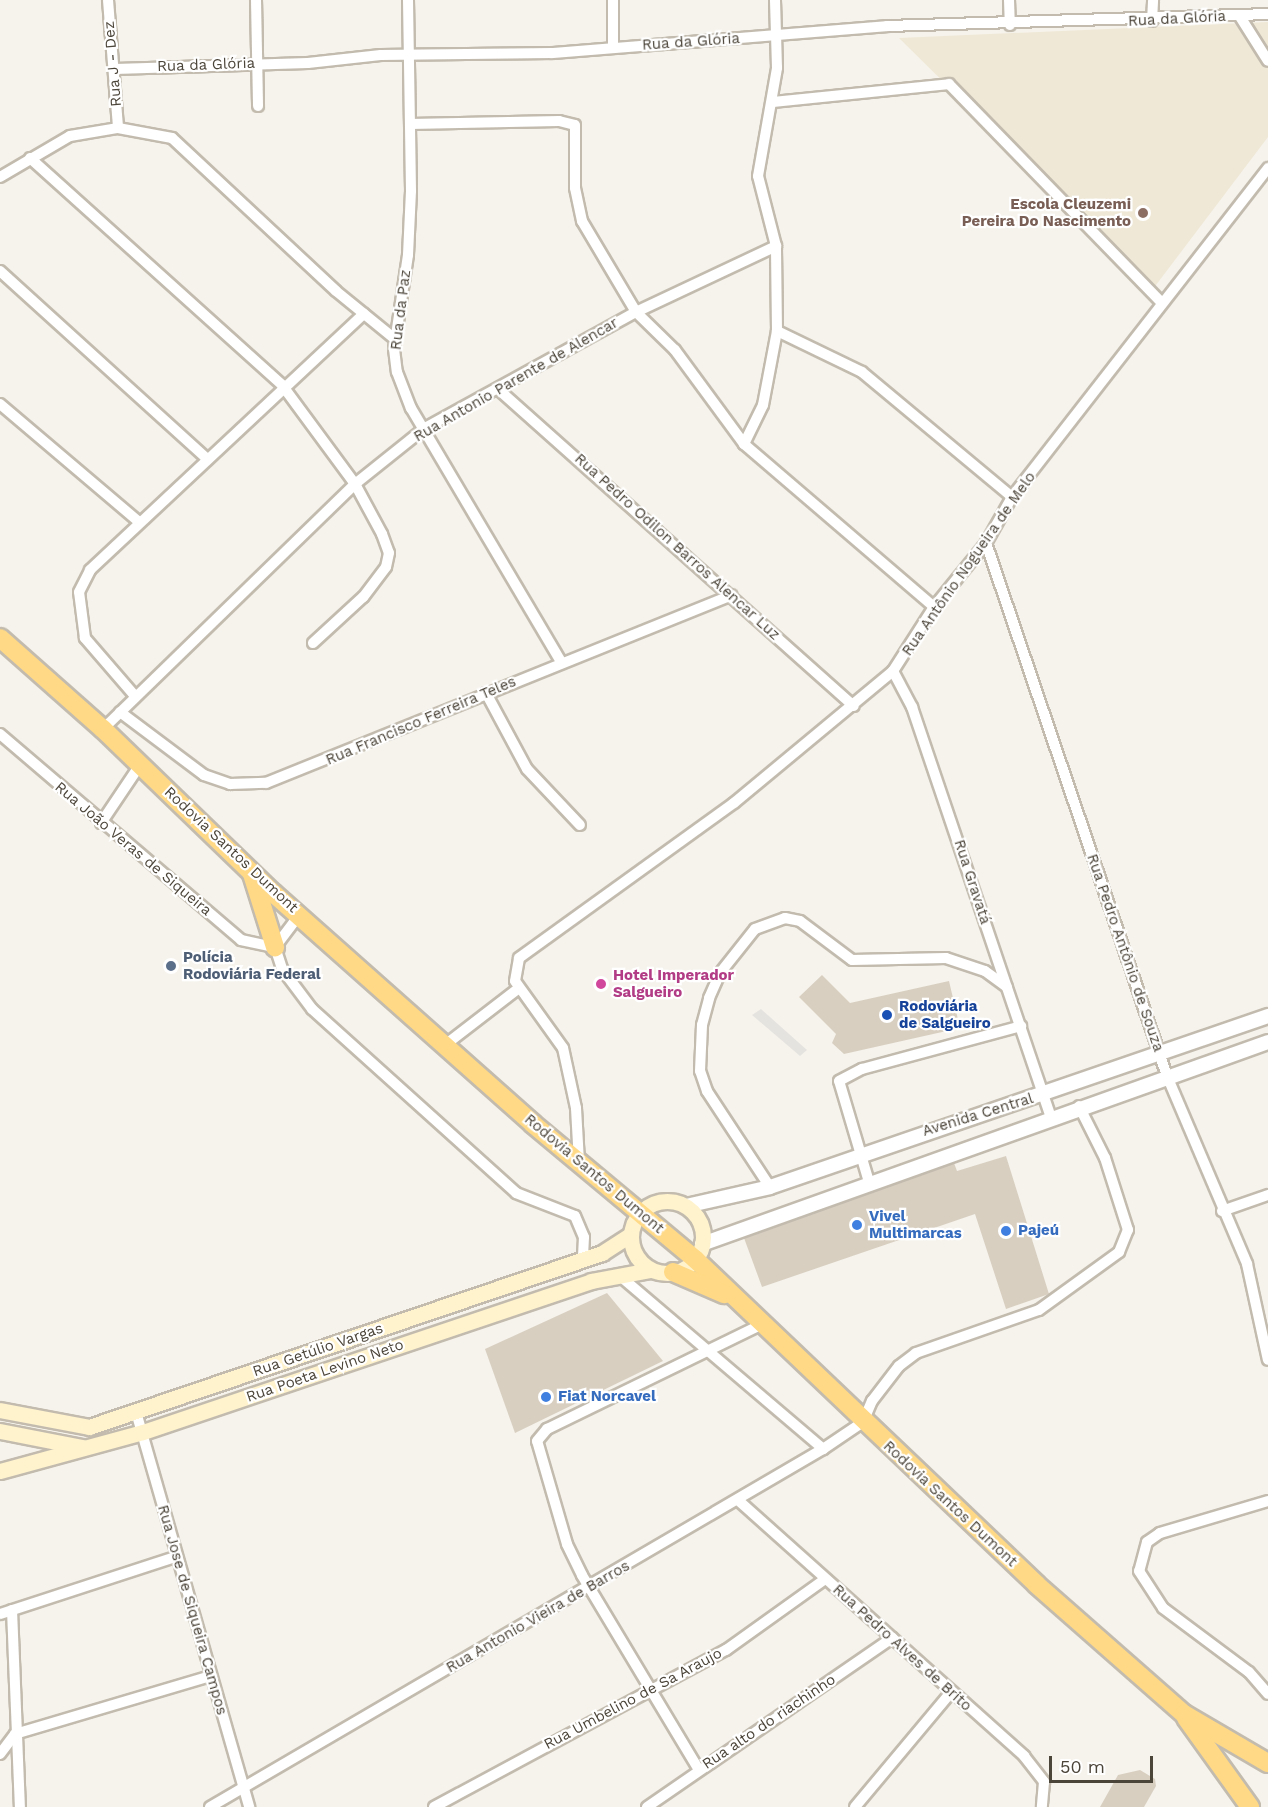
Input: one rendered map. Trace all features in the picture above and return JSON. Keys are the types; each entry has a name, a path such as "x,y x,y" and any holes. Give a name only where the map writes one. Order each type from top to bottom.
{"highway":[{"name":"Rodovia Santos Dumont","path":"0,638 103,729 251,872 579,1164 640,1212 699,1251 731,1297 1037,1586 1184,1714 1268,1763"},
{"path":"251,872 275,946"},
{"path":"673,1272 731,1297"},
{"name":"Rodovia Santos Dumont","path":"1184,1714 1250,1807"}],"main road":[{"path":"650,1270 634,1254 630,1235 640,1212 658,1201 686,1206 700,1222 699,1251 673,1272"},
{"name":"Rua Getúlio Vargas","path":"0,1410 89,1428 583,1259 630,1235"},
{"name":"Rua Poeta Levino Neto","path":"0,1471 143,1432 620,1276 650,1270 673,1272"},
{"path":"0,1431 86,1448"}],"street":[{"name":"Rua J - Dez","path":"108,0 118,128"},
{"path":"256,0 258,106"},
{"name":"Rua da Paz","path":"408,0 410,124 408,255 396,340 400,386 562,663"},
{"path":"613,0 613,47"},
{"path":"744,444 763,405 777,331 776,246 758,176 773,102 775,0"},
{"path":"1009,0 1010,25"},
{"path":"1152,21 1153,0"},
{"name":"Rua da Glória","path":"115,69 613,47 887,26 1152,21 1268,14"},
{"path":"1239,15 1268,61"},
{"path":"773,102 949,84 1161,302"},
{"path":"410,124 559,121 574,124 575,188 582,221 636,312 675,350 744,444 934,607"},
{"path":"0,177 59,140 118,128 178,141 364,314 396,340"},
{"path":"30,158 282,386 355,484 385,544 386,567 363,597 313,643"},
{"name":"Rua Antônio Nogueira de Melo","path":"519,988 513,975 519,958 734,803 854,706 893,671 934,607 986,543 1012,497 1161,302 1268,168"},
{"name":"Rua Antonio Parente de Alencar","path":"103,729 355,484 425,428 499,390 636,312 776,246"},
{"path":"0,271 207,459"},
{"path":"135,696 84,638 78,610 79,592 90,570 282,386 364,314"},
{"path":"777,331 862,372 1012,497"},
{"name":"Rua Pedro Odilon Barros Alencar Luz","path":"499,390 854,706"},
{"path":"0,404 139,522"},
{"name":"Rua Pedro Antônio de Souza","path":"986,543 1167,1076 1222,1211 1247,1264 1266,1337 1268,1360"},
{"name":"Rua Francisco Ferreira Teles","path":"120,712 204,775 244,785 282,778 486,693 732,595"},
{"name":"Rua Gravatá","path":"893,671 912,706 1051,1117"},
{"path":"486,693 527,769 580,825"},
{"name":"Rua João Veras de Siqueira","path":"0,734 101,823 241,940 275,946"},
{"path":"101,823 140,765"},
{"path":"300,914 275,946 282,969 312,1009 417,1108 516,1193 575,1216 584,1237 583,1259"},
{"path":"770,1187 707,1091 700,1071 701,1037 709,998 720,973 755,929 792,919 852,960 946,958 985,971 1007,987"},
{"path":"445,1045 519,988 563,1048 576,1108 579,1164"},
{"name":"Avenida Central","path":"686,1206 770,1187 862,1152 1043,1095 1159,1052 1268,1016"},
{"path":"869,1182 862,1152 839,1081 862,1069 1021,1026"},
{"name":"Avenida Central","path":"699,1251 869,1182 1079,1106 1268,1042"},
{"path":"863,1422 872,1401 916,1353 1039,1310 1119,1252 1128,1230 1105,1158 1079,1106"},
{"path":"1222,1211 1268,1195"},
{"path":"620,1276 706,1353 823,1449"},
{"path":"699,1770 653,1689 590,1587 567,1544 537,1441 547,1429 760,1325"},
{"name":"Rua Jose de Siqueira Campos","path":"136,1412 175,1557 249,1807"},
{"name":"Rua Antonio Vieira de Barros","path":"210,1807 738,1500 863,1422"},
{"name":"Rua Pedro Alves de Brito","path":"738,1500 1036,1770 1044,1782 1042,1807"},
{"path":"1268,1501 1240,1513 1160,1533 1147,1542 1138,1571 1164,1608 1249,1672 1268,1694"},
{"path":"0,1614 175,1557"},
{"name":"Rua Umbelino de Sa Araujo","path":"434,1807 753,1633 825,1579"},
{"path":"12,1610 15,1734 20,1807"},
{"name":"Rua alto do riachinho","path":"647,1807 892,1638"},
{"path":"0,1754 15,1734 211,1676"},
{"path":"855,1807 951,1692"}],"shaded area":[{"name":"Escola Cleuzemi Pereira Do Nascimento","path":"1268,22 1268,137 1153,289 899,38"},
{"path":"761,1009 807,1050 800,1056 752,1015"}],"building":[{"name":"Rodoviária de Salgueiro","path":"822,975 850,1003 949,981 960,1028 844,1054 832,1043 836,1034 799,997"},
{"name":"Vivel Multimarcas","path":"1006,1156 1049,1294 1006,1309 975,1214 762,1287 744,1238 954,1163 957,1171"},
{"name":"Fiat Norcavel","path":"607,1293 663,1361 515,1433 485,1349"},
{"path":"1140,1770 1155,1779 1156,1786 1144,1807 1100,1807 1118,1775"}],"place":[{"name":"Escola Cleuzemi Pereira Do Nascimento","path":"1143,213"},
{"name":"Polícia Rodoviária Federal","path":"171,966"},
{"name":"Hotel Imperador Salgueiro","path":"601,984"},
{"name":"Rodoviária de Salgueiro","path":"887,1015"},
{"name":"Vivel Multimarcas","path":"857,1225"},
{"name":"Pajeú","path":"1006,1231"},
{"name":"Fiat Norcavel","path":"546,1397"}]}
